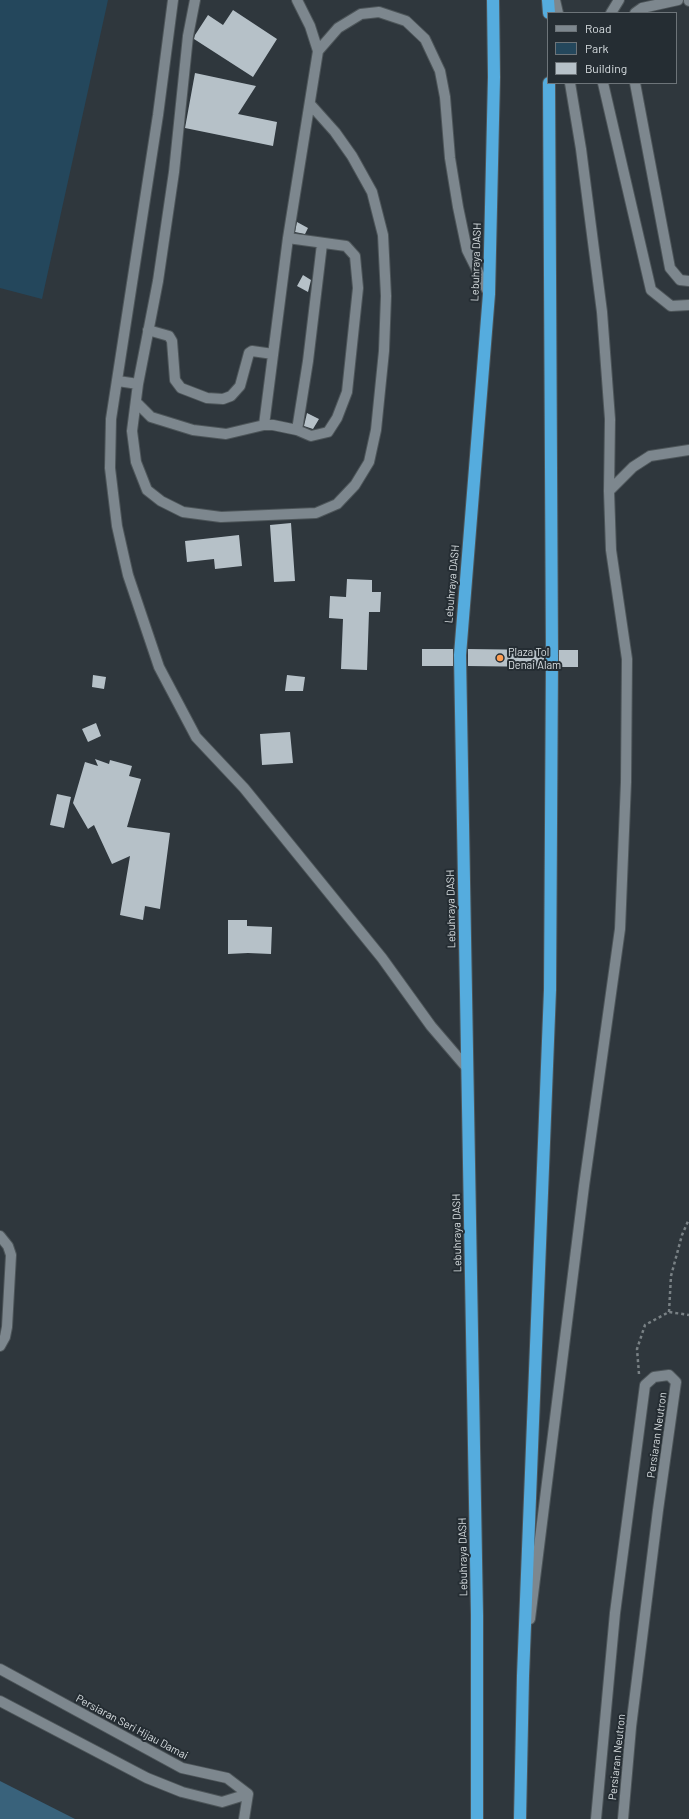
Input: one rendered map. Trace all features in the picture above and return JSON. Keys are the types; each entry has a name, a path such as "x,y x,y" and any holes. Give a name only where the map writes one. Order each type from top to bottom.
{"highway":[{"name":"Lebuhraya DASH","path":"477,1819 477,1615 460,656 489,294 494,77 493,0"},
{"path":"548,0 549,12"},
{"path":"520,1819 523,1676 550,990 552,658 549,84"}],"street":[{"path":"173,0 170,33 111,419 110,468 117,526 128,575 159,667 196,737 244,788 382,958 431,1026 467,1068"},
{"path":"195,0 188,36 174,172 158,281 138,384 137,403 132,431 136,462 147,490 161,501 183,512 221,517 316,513 337,504 355,485 369,462 376,430 384,351 386,296 383,235 372,192 352,156 336,132 310,104"},
{"path":"264,425 288,238 318,51 310,26 297,0"},
{"path":"555,0 558,12"},
{"path":"612,12 619,0"},
{"path":"636,12 642,8 678,0"},
{"path":"318,51 338,28 361,14 379,12 406,21 425,39 440,71 445,98 453,179 467,250 489,294"},
{"path":"170,33 188,36"},
{"path":"523,1676 584,1186 620,929 626,782 627,659 611,550 609,491 610,419 602,312 581,149 570,84"},
{"path":"603,84 650,290 671,306 689,305"},
{"path":"635,84 670,268 680,280 689,281"},
{"path":"137,403 151,417 193,430 226,434 264,425 273,425 296,430 312,436 328,432 337,418 347,392 358,288 355,256 346,246 322,244 288,238"},
{"path":"296,430 308,361 322,244"},
{"path":"148,330 169,336 172,341 175,380 181,388 208,398 223,399 231,396 240,386 249,353 273,354"},
{"path":"118,381 138,384"},
{"path":"609,491 633,467 650,456 689,450"},
{"path":"0,1236 8,1246 11,1256 7,1327 5,1337 0,1346"},
{"name":"Persiaran Neutron","path":"596,1819 615,1613 645,1385 654,1377 669,1375 676,1382 658,1510 631,1727 623,1819"},
{"name":"Persiaran Seri Hijau Damai","path":"0,1669 182,1768 227,1778 248,1794"},
{"path":"0,1700 147,1778 182,1792 222,1802 248,1794 244,1819"}],"path":[{"path":"669,1312 671,1276 682,1235 689,1219"},
{"path":"645,1385 638,1372 637,1349 645,1325 669,1312 689,1315"}],"green space":[{"path":"0,0 108,0 42,299 0,288"}],"shaded area":[{"path":"0,1781 75,1819 0,1819"}],"building":[{"path":"233,10 277,39 253,77 194,39 208,15 223,25"},
{"path":"195,73 256,86 238,114 277,122 273,146 185,128"},
{"path":"297,222 308,228 305,234 295,232"},
{"path":"303,275 311,280 308,292 297,286"},
{"path":"307,413 319,419 313,429 304,426"},
{"path":"291,523 295,581 274,582 270,525"},
{"path":"239,535 242,566 215,569 214,559 187,562 185,541"},
{"path":"347,579 372,580 372,592 381,592 380,612 369,612 367,670 341,669 343,619 329,618 330,596 346,597"},
{"path":"422,649 453,649 453,666 422,666"},
{"path":"468,649 544,650 544,667 468,666"},
{"path":"559,650 578,650 578,667 559,667"},
{"path":"93,675 106,677 104,689 92,687"},
{"path":"287,675 305,677 303,691 285,691"},
{"path":"96,723 101,736 88,742 82,729"},
{"path":"290,732 293,763 262,765 260,734"},
{"path":"95,759 109,764 110,760 132,766 129,776 141,779 127,827 170,833 160,909 145,906 143,920 120,915 130,856 112,864 94,825 88,829 73,803 85,762 98,766"},
{"path":"57,794 71,797 64,828 50,825"},
{"path":"228,920 247,920 247,926 272,927 271,954 228,954"}],"place":[{"name":"Plaza Tol Denai Alam","path":"500,658"}]}
